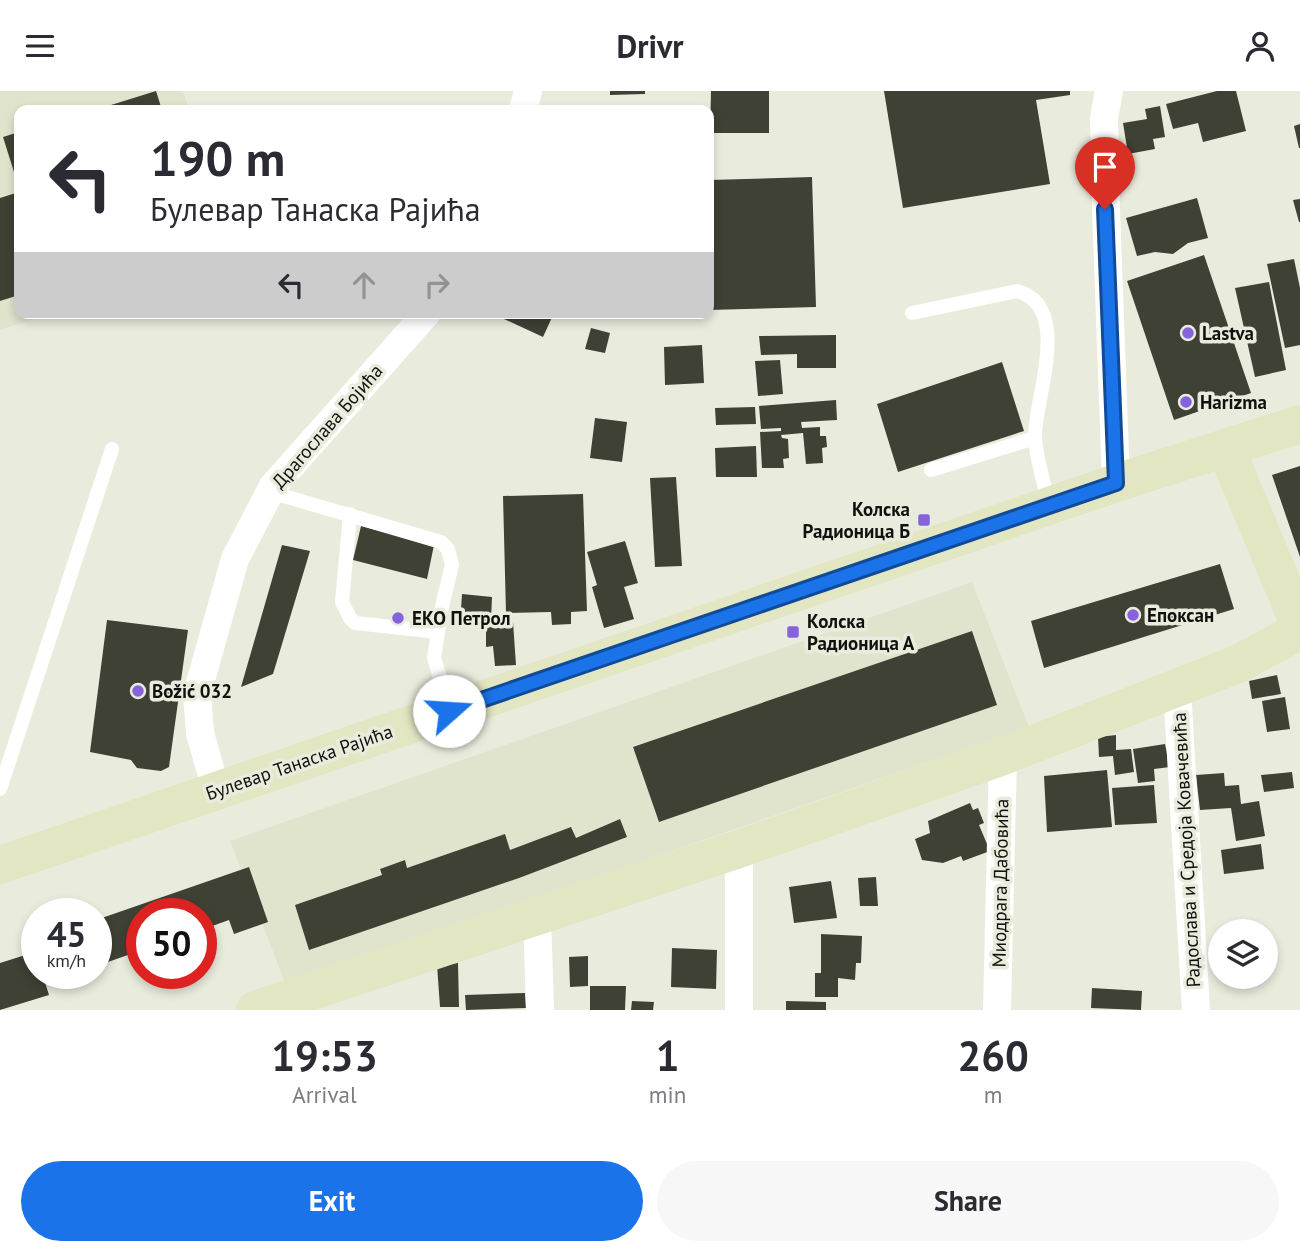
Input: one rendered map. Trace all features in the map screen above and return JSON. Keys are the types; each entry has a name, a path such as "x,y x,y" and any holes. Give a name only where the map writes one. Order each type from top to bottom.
{"main road":[{"name":"Булевар Танаска Рајића","path":"0,866 1116,483 1300,424"},
{"path":"255,1010 739,849 1003,757 1240,663 1300,628 1226,449"}],"street":[{"path":"1109,91 1104,118 1105,209 1116,483"},
{"name":"Драгослава Бојића","path":"216,790 200,733 197,694 235,559 270,492 421,319"},
{"name":"Радослава и Средоја Ковачевића","path":"1177,689 1195,1010"},
{"name":"Миодрага Дабовића","path":"997,1010 1003,757"},
{"path":"739,849 739,1010"},
{"path":"537,916 540,1010"}],"lane":[{"path":"912,313 1017,291 1027,293 1034,300 1043,313 1049,334 1035,438 1050,506"},
{"path":"931,470 1035,438"},
{"path":"0,789 112,449"},
{"path":"270,492 441,542 448,549 452,565 433,657 449,711"},
{"path":"350,515 342,602 350,618 355,623 438,632"}],"shaded area":[{"path":"0,91 183,91 187,105 14,105 14,319 34,319 0,330"},
{"path":"972,582 1029,727 286,985 230,841"}],"building":[{"path":"156,91 160,105 111,105"},
{"path":"610,91 645,91 645,94 610,95"},
{"path":"711,91 769,91 769,133 714,133 714,105 711,105"},
{"path":"884,91 1070,91 1070,95 1036,100 1050,184 903,208"},
{"path":"1217,91 1236,91 1246,131 1203,142 1198,123 1173,129 1166,104"},
{"path":"1160,106 1165,137 1153,139 1155,149 1128,154 1123,123 1147,119 1145,109"},
{"path":"1300,124 1300,148 1299,148 1294,126"},
{"path":"14,134 14,172 3,137"},
{"path":"812,177 816,307 714,310 714,180"},
{"path":"14,194 14,297 0,301 0,198"},
{"path":"1197,198 1208,238 1188,243 1173,254 1155,252 1137,256 1126,218"},
{"path":"1300,199 1300,222 1299,222 1293,200"},
{"name":"Lastva","path":"1204,255 1251,393 1174,420 1127,281"},
{"path":"1294,259 1300,288 1300,345 1285,348 1267,264"},
{"path":"1269,282 1286,370 1255,377 1235,288"},
{"path":"504,319 551,319 543,337"},
{"path":"591,328 610,333 605,353 585,349"},
{"path":"836,335 836,368 797,368 797,354 761,355 759,336"},
{"path":"702,345 704,383 665,385 664,347"},
{"path":"780,360 783,394 758,396 755,361"},
{"path":"1002,362 1024,431 898,472 877,404"},
{"path":"836,400 837,420 801,422 802,428 820,427 820,436 826,436 827,447 822,448 823,463 806,464 803,433 781,435 782,438 788,439 789,458 783,459 784,468 762,468 760,432 781,431 781,428 761,429 759,406"},
{"path":"755,407 756,424 716,425 715,408"},
{"path":"595,418 627,422 622,462 590,458"},
{"path":"756,446 757,477 716,477 715,448"},
{"path":"1300,466 1300,557 1272,475"},
{"path":"676,477 682,566 655,567 650,478"},
{"path":"583,494 587,611 571,612 571,624 552,625 551,612 506,613 503,496"},
{"path":"361,526 434,545 427,579 353,560"},
{"path":"625,541 638,583 624,587 634,619 604,628 592,587 597,585 587,552"},
{"path":"282,545 310,551 273,674 241,687"},
{"name":"Епоксан","path":"1220,564 1234,609 1044,668 1031,621"},
{"path":"462,594 492,597 491,622 513,622 516,665 495,666 493,646 486,647 486,627 460,625"},
{"name":"Božić 032","path":"107,620 188,630 169,767 161,771 137,768 131,760 90,752"},
{"path":"972,631 997,705 659,822 633,747"},
{"path":"1277,675 1281,694 1252,699 1249,681"},
{"path":"1285,697 1290,729 1267,732 1262,701"},
{"path":"1116,735 1116,750 1131,749 1134,772 1115,775 1113,756 1099,757 1098,737"},
{"path":"1165,744 1170,767 1154,769 1155,781 1138,783 1133,749"},
{"path":"1107,770 1112,827 1047,832 1044,776"},
{"path":"1292,772 1294,788 1264,792 1261,775"},
{"path":"1224,773 1225,786 1239,785 1241,804 1259,801 1265,836 1236,841 1231,808 1200,810 1196,775"},
{"path":"1154,785 1157,823 1115,825 1112,788"},
{"path":"970,803 973,810 978,808 984,823 979,825 990,851 963,861 961,856 943,863 922,860 915,839 930,833 928,821"},
{"path":"620,819 627,837 519,878 309,950 295,905 382,875 380,869 405,860 407,868 505,834 510,850 571,827 576,838"},
{"path":"1261,844 1264,869 1224,874 1221,850"},
{"path":"249,867 268,922 234,934 229,920 217,924 217,898 160,898"},
{"path":"876,877 878,906 860,906 858,878"},
{"path":"831,881 837,918 794,923 789,887"},
{"path":"126,910 126,956 112,961 112,914"},
{"path":"821,934 862,936 861,963 856,963 855,980 838,978 838,997 815,997 815,973 821,973"},
{"path":"672,948 717,950 716,989 671,987"},
{"path":"21,956 21,989 47,989 49,995 0,1010 0,963"},
{"path":"588,956 588,986 570,987 569,957"},
{"path":"458,963 459,1007 440,1007 437,965"},
{"path":"590,986 626,986 625,1010 590,1010"},
{"path":"1092,988 1142,991 1141,1010 1091,1008"},
{"path":"525,993 526,1008 466,1010 465,995"},
{"path":"632,1001 654,1002 653,1010 631,1010"},
{"path":"786,1001 826,1002 826,1010 786,1010"}],"place":[{"name":"Lastva","path":"1188,333"},
{"name":"Harizma","path":"1186,402"},
{"name":"Колска Радионица Б","path":"924,520"},
{"name":"Епоксан","path":"1133,615"},
{"name":"ЕКО Петрол","path":"398,618"},
{"name":"Колска Радионица А","path":"793,632"},
{"name":"Božić 032","path":"138,691"}],"route":[{"path":"449,711 1116,483 1105,209"}]}
